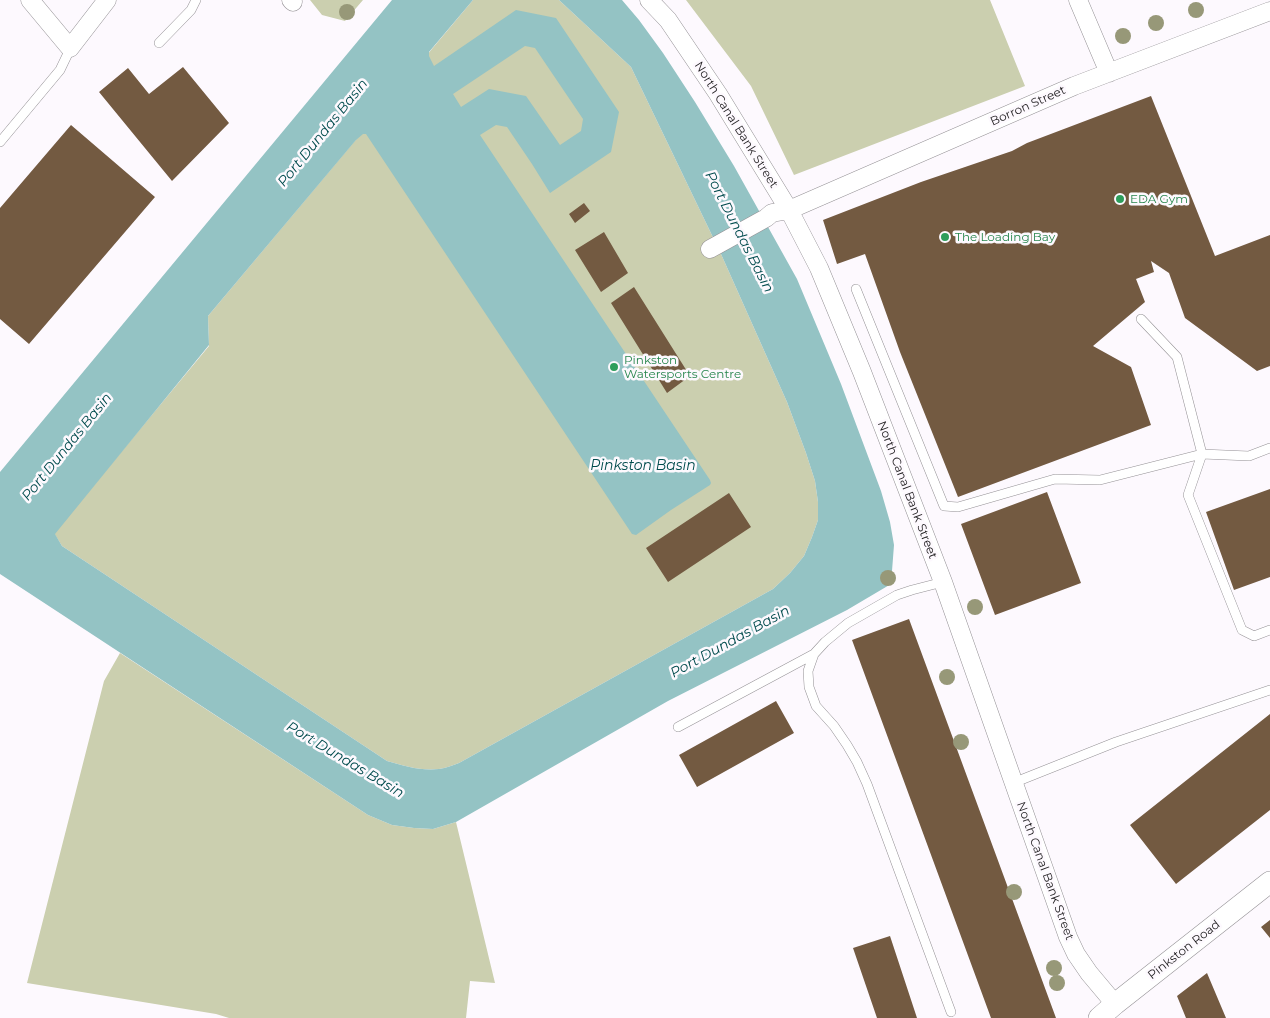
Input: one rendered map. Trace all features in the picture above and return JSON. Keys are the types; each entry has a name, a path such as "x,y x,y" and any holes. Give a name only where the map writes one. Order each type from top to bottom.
{"street":[{"path":"30,0 71,47 107,0"},
{"name":"North Canal Bank Street","path":"649,0 668,20 718,94 789,210 819,268 866,381 943,582 1068,936 1076,954 1089,973 1115,1004"},
{"path":"1078,0 1109,73"},
{"name":"Borron Street","path":"710,249 772,213 789,210 1074,86 1270,11"},
{"name":"Pinkston Road","path":"1098,1018 1270,882"}],"lane":[{"path":"159,42 191,10 196,0"},
{"path":"0,142 60,70 71,47"},
{"path":"856,290 944,506 958,507 1055,479 1100,480 1202,454 1249,456 1270,448"},
{"path":"1141,319 1177,357 1202,454 1188,495 1242,630 1254,636 1270,630"},
{"path":"678,727 814,654 848,622 897,595 943,582"},
{"path":"814,654 808,671 809,687 816,706 834,726 847,745 867,784 951,1012"},
{"path":"1013,783 1116,742 1270,690"}],"green space":[{"path":"310,0 363,0 345,21 322,15"},
{"path":"473,0 559,0 631,67 721,254 787,402 815,481 818,520 804,556 773,589 459,763 442,769 419,769 387,761 62,546 54,533 209,346 208,316"},
{"path":"686,0 990,0 1025,86 794,175 751,86"},
{"path":"120,653 368,815 392,825 414,828 433,829 456,822 495,983 470,981 466,1018 229,1018 216,1014 27,983 104,681"}],"water":[{"path":"392,0 473,0 429,52 434,66 516,10 556,18 619,112 611,152 550,193 507,127 496,125 480,135 710,480 710,485 636,535 632,534 366,134 363,134 208,316 209,345 55,534 62,546 387,761 419,769 442,769 459,763 773,589 804,556 812,537 818,520 815,481 787,402 721,254 631,67 559,0 622,0 663,53 695,102 734,166 797,279 841,384 881,491 894,545 891,584 847,610 668,701 456,822 433,829 414,828 392,825 368,815 0,574 0,472","holes":["525,46 535,48 583,119 581,131 560,145 526,96 489,89 461,107 453,94"]}],"building":[{"path":"183,67 229,123 172,181 99,92 128,68 149,94"},
{"path":"1151,96 1215,256 1270,235 1270,366 1257,371 1185,318 1169,273 1151,261 1154,272 1136,279 1145,302 1093,346 1131,367 1151,425 958,497 900,352 865,254 837,264 823,220 921,182 1012,151 1027,143"},
{"path":"71,125 155,197 29,344 0,319 0,208"},
{"path":"584,203 590,211 575,223 569,214"},
{"path":"604,232 628,273 601,292 575,250"},
{"path":"634,287 690,376 667,393 611,303"},
{"path":"1270,489 1270,577 1234,590 1206,512"},
{"path":"1047,492 1081,583 995,615 961,524"},
{"path":"729,493 751,527 668,582 646,548"},
{"path":"909,619 1056,1018 991,1018 852,640"},
{"path":"776,701 794,733 697,787 679,755"},
{"path":"1270,714 1270,810 1176,884 1130,825"},
{"path":"1270,920 1270,938 1261,927"},
{"path":"890,936 917,1018 877,1018 853,948"},
{"path":"1207,973 1226,1018 1186,1018 1177,996"}],"place":[{"name":"EDA Gym","path":"1120,199"},
{"name":"The Loading Bay","path":"945,237"},
{"name":"Pinkston Watersports Centre","path":"614,367"}],"water label":[{"name":"Port Dundas Basin","path":"323,133"},
{"name":"Port Dundas Basin","path":"739,232"},
{"name":"Port Dundas Basin","path":"67,447"},
{"name":"Pinkston Basin","path":"643,466"},
{"name":"Port Dundas Basin","path":"730,642"},
{"name":"Port Dundas Basin","path":"345,760"}]}
